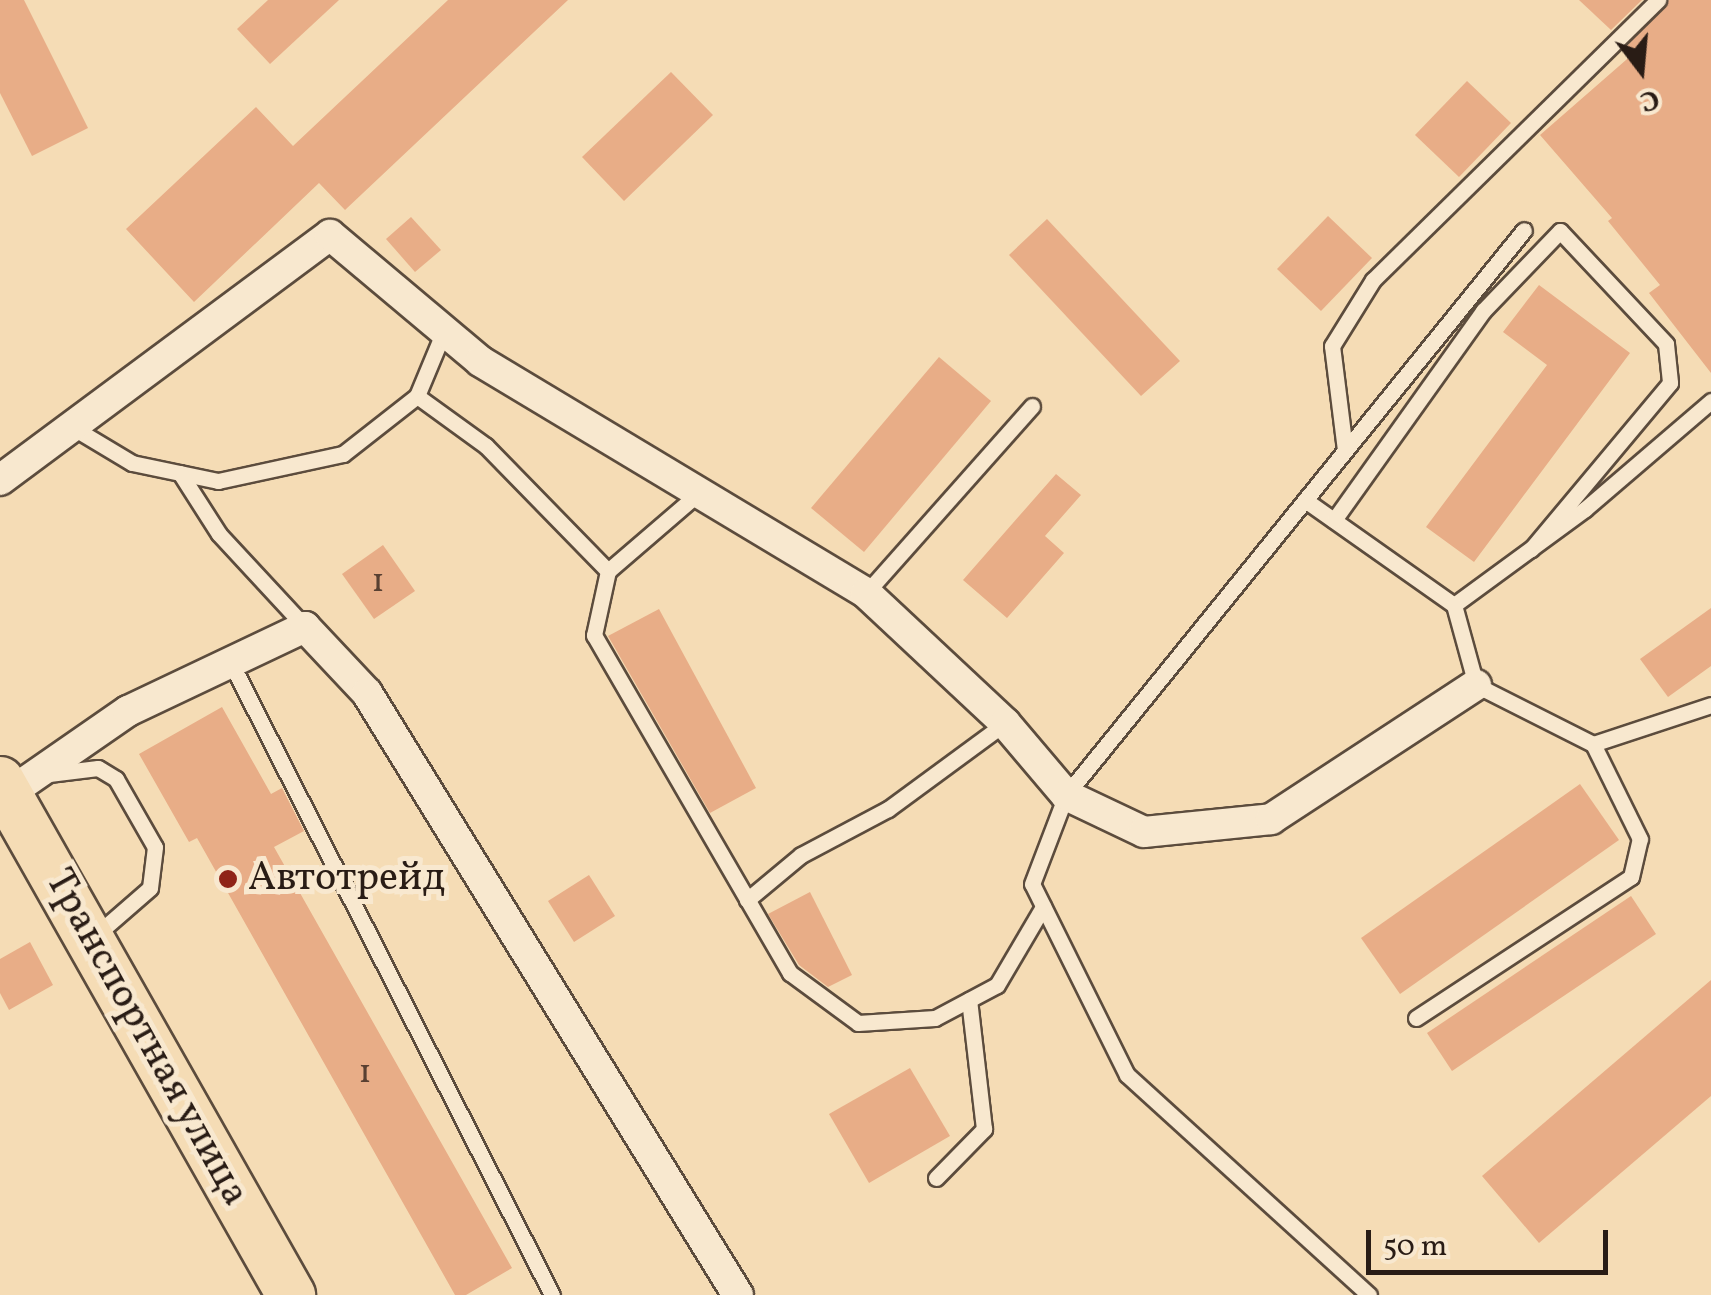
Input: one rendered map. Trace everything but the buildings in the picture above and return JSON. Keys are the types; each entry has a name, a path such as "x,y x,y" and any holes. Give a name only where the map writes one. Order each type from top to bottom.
{"main road":[{"name":"Транспортная улица","path":"12,797 291,1295"}],"street":[{"path":"0,480 330,235 480,360 703,490 866,593 1005,723 1066,796 1144,832 1270,819 1476,685"},
{"path":"12,797 128,711 229,658 305,627 367,693 738,1295"}],"lane":[{"path":"1345,450 1332,346 1373,280 1658,0"},
{"path":"1369,1295 1127,1075 1032,884 1066,796 1524,230"},
{"path":"1334,520 1483,312 1560,232 1666,344 1670,383 1530,549"},
{"path":"72,427 132,462 218,480 343,454 417,396 444,331"},
{"path":"417,396 486,446 608,571"},
{"path":"1454,606 1711,401"},
{"path":"866,593 1032,406"},
{"path":"180,473 219,534 305,627"},
{"path":"703,490 608,571 594,635 790,974 858,1023 935,1018 997,985 1044,907"},
{"path":"1305,500 1454,606 1476,685 1593,744 1640,840 1632,876 1416,1018"},
{"path":"229,658 552,1295"},
{"path":"1593,744 1711,705"},
{"path":"747,900 801,855 888,808 1005,723"},
{"path":"12,797 98,768 116,779 155,847 150,888 92,939"},
{"path":"936,1178 984,1129 969,1000"}],"place":[{"name":"Автотрейд","path":"228,879"}]}
